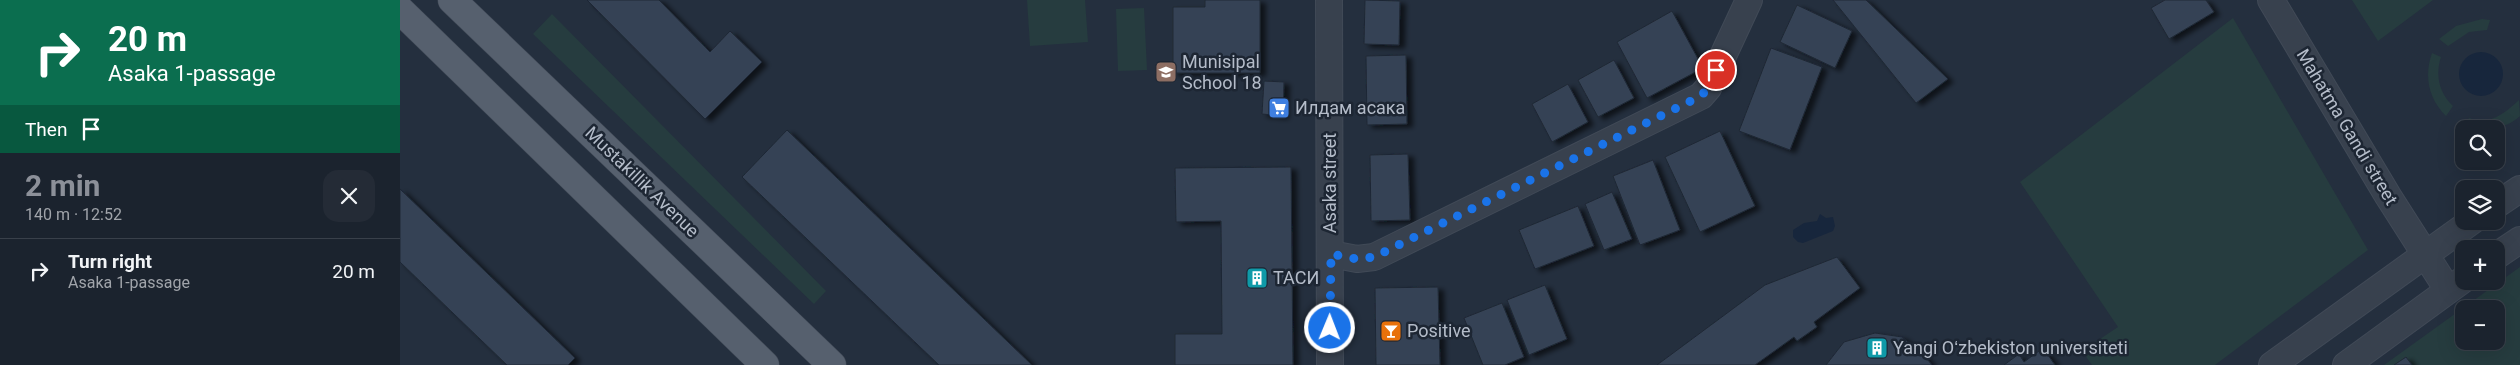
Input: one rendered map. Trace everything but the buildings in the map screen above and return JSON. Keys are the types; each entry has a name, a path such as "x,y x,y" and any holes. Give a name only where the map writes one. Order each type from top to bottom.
{"main road":[{"name":"Mustakillik Avenue","path":"452,0 832,365"},
{"path":"400,10 766,365"}],"street":[{"name":"Asaka street","path":"1329,0 1330,365"},
{"path":"1331,254 1357,259 1374,257 1701,96 1708,88 1749,0"},
{"name":"Mahatma Gandi street","path":"2271,0 2424,254 2455,284"},
{"path":"2505,199 2520,189"},
{"path":"2272,365 2459,230"},
{"path":"2505,250 2520,240"},
{"path":"2346,365 2455,286"}],"green space":[{"path":"1027,0 1085,0 1088,42 1030,46"},
{"path":"2352,0 2433,0 2378,41"},
{"path":"1144,8 1147,70 1118,71 1116,9"},
{"path":"552,14 826,291 814,304 533,34"},
{"path":"2233,18 2368,250 2215,365 2092,365 2082,351 2118,327 2020,182"},
{"path":"2482,19 2490,20 2487,30 2469,32 2448,46 2439,39 2456,26"},
{"path":"2432,53 2441,57 2438,77 2441,90 2453,106 2446,116 2435,102 2429,86 2428,70"},
{"path":"2519,100 2520,116 2514,121 2505,125 2505,120 2484,120 2497,117"},
{"path":"2520,267 2520,365 2384,365 2455,314 2455,350 2505,350 2505,300 2474,300 2488,290 2505,290 2505,278"}],"water":[{"path":"2485,52 2497,58 2502,65 2502,83 2497,90 2490,95 2477,96 2469,93 2462,86 2459,70 2462,62 2469,55"},
{"path":"1820,214 1826,218 1833,217 1835,226 1833,231 1803,243 1798,242 1793,237 1793,230 1804,223 1817,221"}],"place":[{"name":"Munisipal School 18","path":"1166,72"},
{"name":"Илдам асака","path":"1279,108"},
{"name":"ТАСИ","path":"1257,278"},
{"name":"Positive","path":"1391,331"},
{"name":"Yangi Oʻzbekiston universiteti","path":"1877,348"}],"route":[{"path":"1330,328 1331,254 1357,259 1374,257 1701,96 1708,88 1716,70"}]}
